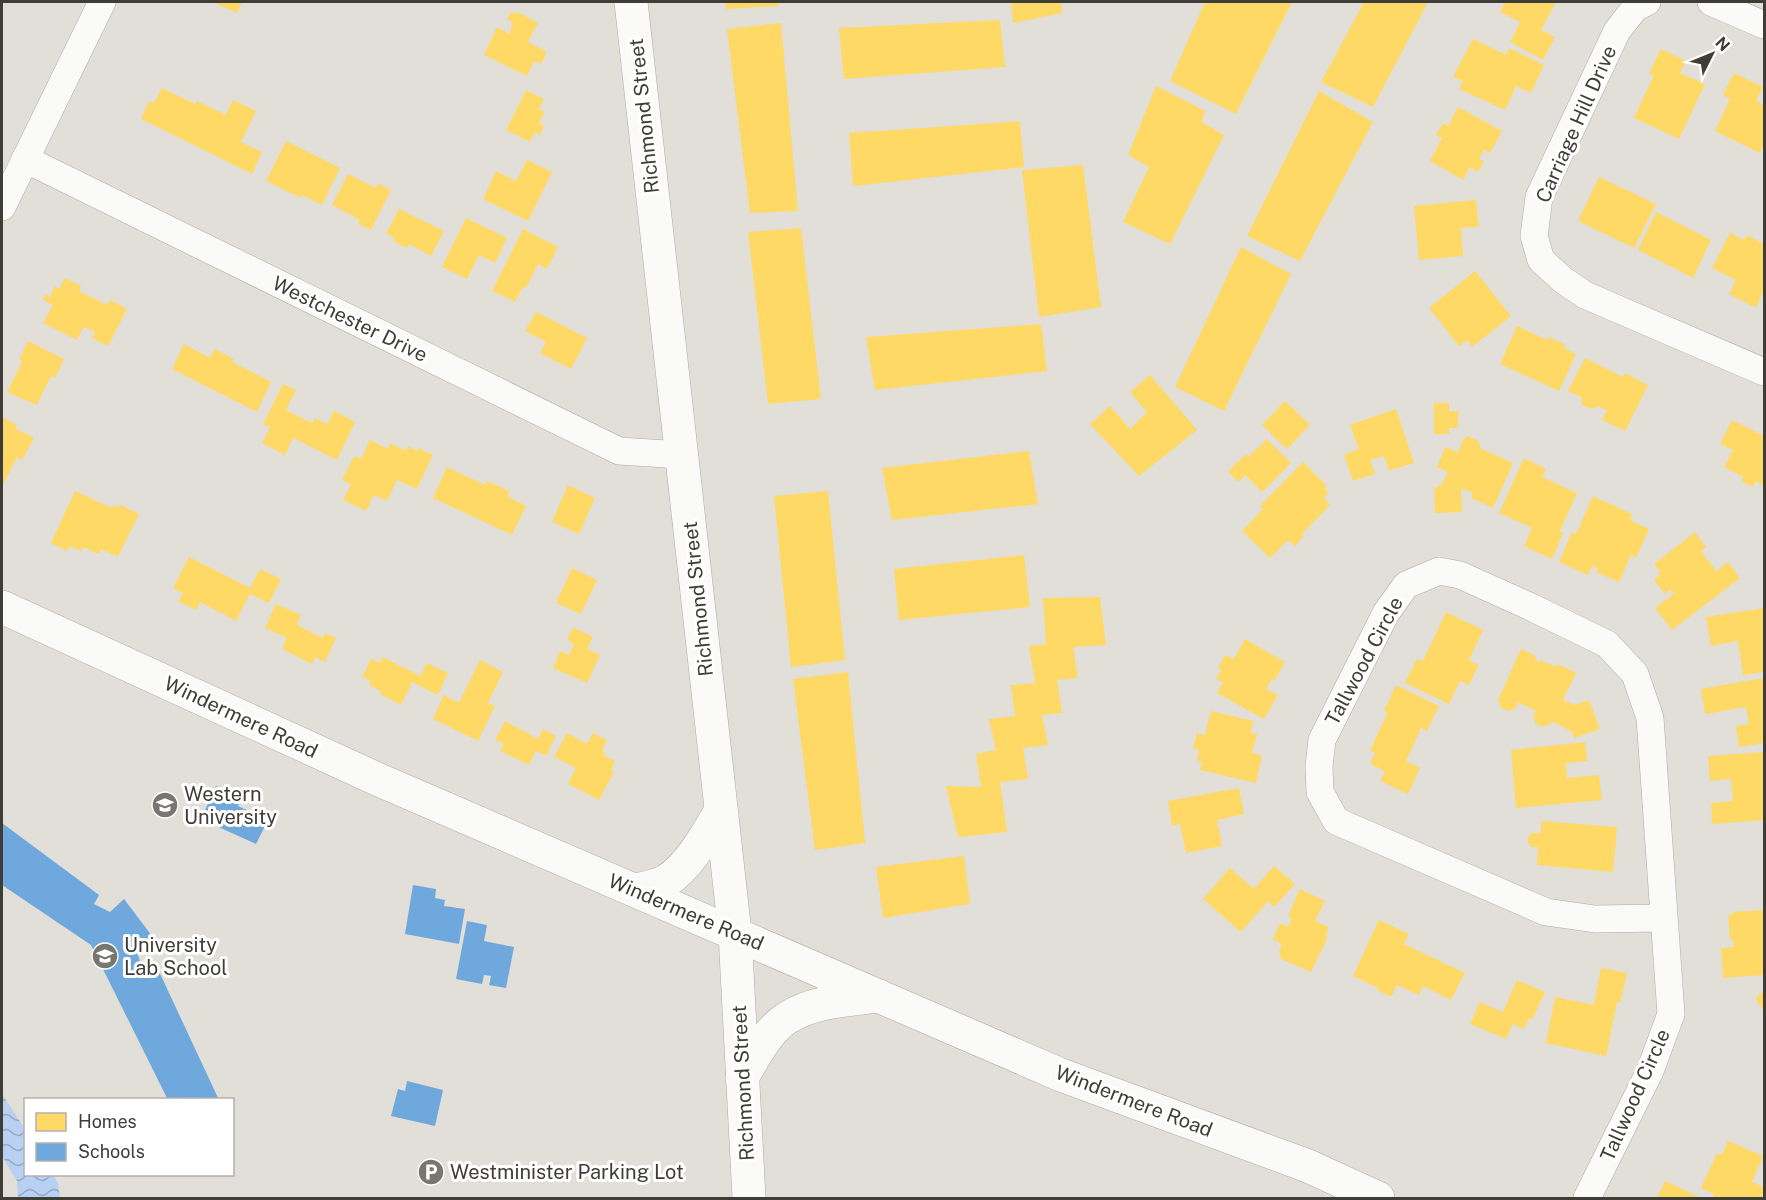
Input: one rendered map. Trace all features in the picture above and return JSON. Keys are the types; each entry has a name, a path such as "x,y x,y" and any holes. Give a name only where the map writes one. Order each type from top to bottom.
{"main road":[{"name":"Richmond Street","path":"631,2 735,933 748,1198"},
{"name":"Windermere Road","path":"2,607 377,779 1061,1075 1308,1166 1378,1198"},
{"path":"634,890 664,882 674,876 703,842 721,810"},
{"path":"742,1078 760,1047 785,1018 824,1004 879,996"}],"street":[{"path":"2,207 102,2"},
{"name":"Carriage Hill Drive","path":"1647,2 1635,8 1617,31 1539,197 1534,236 1541,260 1563,280 1585,295 1764,372"},
{"path":"1711,2 1764,25"},
{"name":"Westchester Drive","path":"25,159 619,451 682,455"},
{"name":"Tallwood Circle","path":"1587,1198 1650,1071 1671,1014 1650,718 1635,674 1607,644 1460,575 1439,571 1406,585 1386,613 1322,740 1319,766 1320,792 1336,821 1546,912 1595,919 1664,918"}],"water":[{"path":"2,1094 24,1127 24,1176 54,1176 58,1183 60,1198 18,1198 17,1181 2,1156"}],"building: Homes":[{"path":"212,2 242,2 237,13"},
{"path":"725,2 778,2 779,6 726,9"},
{"path":"1011,2 1061,2 1062,13 1013,23"},
{"path":"1205,2 1292,2 1236,114 1170,81"},
{"path":"1364,2 1428,2 1373,107 1321,82"},
{"path":"1505,2 1556,2 1541,30 1555,37 1543,60 1510,42 1520,22 1500,12"},
{"path":"511,12 517,14 518,12 538,23 528,42 547,52 541,64 534,61 527,76 484,55 497,27 510,34 512,22 507,19"},
{"path":"1000,20 1005,67 844,79 839,28"},
{"path":"781,23 798,211 750,213 727,29"},
{"path":"1473,39 1506,55 1509,48 1544,65 1531,93 1516,86 1505,110 1459,89 1463,81 1453,77"},
{"path":"1661,49 1686,61 1680,73 1705,84 1679,139 1634,118 1654,75 1649,73"},
{"path":"1734,73 1763,87 1756,101 1764,105 1764,144 1760,153 1715,131 1730,99 1723,95"},
{"path":"1156,86 1205,111 1202,122 1224,135 1170,244 1123,222 1149,167 1128,155"},
{"path":"162,88 195,104 197,101 226,115 233,100 256,111 241,142 262,152 252,174 141,119 149,101 154,103"},
{"path":"526,90 544,99 539,109 545,112 539,123 544,126 540,135 535,132 530,142 506,130"},
{"path":"1319,91 1373,122 1300,261 1247,236"},
{"path":"1458,107 1502,131 1490,153 1484,150 1479,159 1484,161 1478,172 1470,167 1463,180 1430,161 1442,138 1436,135 1443,123 1448,126"},
{"path":"1020,121 1024,167 853,186 849,133"},
{"path":"286,141 340,168 322,205 302,195 301,198 266,181"},
{"path":"527,160 552,172 528,221 483,199 496,171 516,181"},
{"path":"1083,165 1101,307 1039,317 1022,170"},
{"path":"348,174 376,188 378,183 391,190 371,230 358,224 360,220 332,205"},
{"path":"1599,177 1656,204 1634,248 1578,221"},
{"path":"1476,200 1479,227 1461,228 1463,256 1419,260 1414,206"},
{"path":"399,209 444,231 431,256 409,244 407,248 393,241 395,238 386,234"},
{"path":"1656,212 1711,240 1693,278 1638,250"},
{"path":"466,218 507,238 495,263 479,255 467,279 442,267"},
{"path":"801,228 821,399 768,404 748,232"},
{"path":"523,229 558,247 547,269 538,264 526,288 523,287 515,302 492,291"},
{"path":"1730,233 1744,240 1747,235 1764,244 1764,289 1756,308 1729,294 1736,280 1712,268"},
{"path":"1241,247 1291,274 1224,411 1175,387"},
{"path":"1475,271 1511,316 1472,347 1467,340 1459,346 1429,308"},
{"path":"65,278 81,286 79,291 107,305 110,300 127,309 108,346 92,338 95,332 84,327 77,340 43,323 53,305 43,300 46,294 50,297 55,286 59,289"},
{"path":"536,312 587,338 571,369 540,353 546,342 525,331"},
{"path":"1041,324 1047,371 875,390 866,337"},
{"path":"1517,326 1547,340 1549,337 1566,345 1564,348 1576,354 1559,391 1500,364"},
{"path":"28,341 64,359 55,378 51,376 37,405 7,392 22,362 19,360"},
{"path":"184,344 210,358 214,349 234,359 232,362 271,382 257,412 172,369"},
{"path":"1585,358 1623,377 1625,373 1648,385 1625,431 1602,420 1607,410 1598,406 1592,409 1582,405 1581,397 1568,391"},
{"path":"1150,375 1197,430 1139,476 1090,424 1110,406 1130,429 1147,412 1130,392"},
{"path":"283,384 296,390 286,410 312,423 315,418 327,424 334,411 355,422 337,460 293,438 285,455 262,443 270,427 263,424"},
{"path":"1285,401 1310,425 1287,449 1262,425"},
{"path":"1434,403 1449,403 1449,411 1458,411 1458,428 1449,428 1449,434 1434,434"},
{"path":"1396,409 1414,463 1389,471 1384,456 1370,460 1375,474 1353,481 1344,455 1359,449 1350,425"},
{"path":"2,417 17,425 15,428 34,438 22,460 17,457 2,487"},
{"path":"1732,420 1764,436 1764,486 1756,481 1753,487 1742,482 1743,477 1724,467 1733,450 1720,444"},
{"path":"1468,436 1479,441 1480,448 1513,463 1493,508 1471,498 1473,493 1461,488 1462,512 1435,513 1434,489 1442,484 1448,472 1437,467 1445,447 1458,452 1463,440"},
{"path":"1267,439 1291,463 1262,492 1245,475 1238,482 1228,471 1246,454 1248,457"},
{"path":"370,440 388,449 390,443 406,451 408,446 417,451 419,448 433,455 417,489 397,480 387,501 374,495 366,511 343,500 351,484 342,480 354,456 361,459"},
{"path":"1029,451 1038,504 892,520 882,468"},
{"path":"1524,458 1546,469 1542,477 1577,493 1560,531 1563,533 1552,559 1524,546 1532,528 1499,513"},
{"path":"1303,462 1327,486 1325,489 1328,493 1324,498 1330,505 1302,534 1304,536 1295,546 1288,540 1270,558 1242,531 1263,509 1260,506"},
{"path":"447,467 485,485 487,481 510,491 507,496 526,506 512,535 433,498"},
{"path":"568,485 595,498 579,534 552,522"},
{"path":"75,491 112,508 114,505 119,507 121,505 139,514 118,557 101,549 98,554 83,547 81,551 69,546 67,551 51,543"},
{"path":"828,491 845,660 791,667 774,496"},
{"path":"1593,496 1632,514 1630,520 1649,529 1636,558 1631,555 1619,582 1596,572 1598,568 1592,566 1588,575 1559,562 1572,532 1576,534"},
{"path":"1695,532 1706,547 1701,551 1716,571 1728,562 1740,578 1672,630 1655,608 1676,592 1673,593 1670,589 1665,594 1654,580 1660,575 1658,573 1660,571 1654,564"},
{"path":"1024,555 1030,607 899,620 894,569"},
{"path":"189,557 250,588 260,569 281,579 269,603 250,594 236,621 200,602 196,610 178,601 183,593 173,588"},
{"path":"572,568 597,580 581,614 556,603"},
{"path":"1100,597 1106,645 1073,647 1078,678 1057,680 1062,713 1042,715 1048,745 1023,748 1028,779 1000,782 1007,832 958,837 946,786 981,787 976,754 996,750 989,719 1015,716 1011,685 1035,683 1029,646 1046,644 1043,598"},
{"path":"276,604 301,615 297,625 322,638 325,633 336,638 325,662 315,657 312,664 282,649 287,638 265,628"},
{"path":"1764,608 1764,672 1743,675 1738,641 1711,646 1706,617"},
{"path":"1446,612 1483,630 1469,660 1479,665 1469,685 1460,681 1449,704 1405,683 1417,659 1423,661"},
{"path":"573,627 593,637 587,649 600,655 587,683 553,668 560,651 569,655 574,644 567,640"},
{"path":"1245,639 1285,662 1274,681 1272,679 1266,689 1278,695 1264,719 1217,693 1223,682 1216,679 1221,670 1218,668 1225,655 1234,659"},
{"path":"1521,649 1536,656 1535,660 1540,662 1541,660 1556,667 1558,664 1576,673 1563,700 1574,705 1589,700 1600,729 1574,738 1571,731 1553,722 1543,727 1536,724 1533,716 1536,711 1518,702 1516,708 1508,711 1501,708 1498,700"},
{"path":"382,657 421,676 427,663 448,673 438,695 412,682 401,705 380,694 381,691 369,685 371,681 362,677 371,659 380,663"},
{"path":"480,660 503,672 488,703 495,706 478,741 433,719 444,695 459,703"},
{"path":"848,672 865,843 815,850 793,679"},
{"path":"1764,678 1764,743 1739,747 1736,726 1749,724 1746,707 1705,714 1701,689"},
{"path":"1396,685 1439,706 1427,731 1421,728 1406,761 1420,768 1408,794 1380,781 1385,771 1370,764 1375,753 1370,750 1388,712 1384,711"},
{"path":"1211,711 1253,721 1251,733 1257,734 1252,753 1262,755 1256,783 1200,770 1202,762 1197,760 1199,750 1193,748 1197,733 1205,735"},
{"path":"505,721 538,739 543,729 556,736 546,756 536,751 529,765 500,751 504,744 495,740"},
{"path":"567,733 587,744 593,733 607,740 602,750 605,752 603,755 615,761 611,770 614,772 599,800 568,784 576,768 554,757"},
{"path":"1585,742 1587,761 1566,763 1567,778 1599,775 1602,800 1516,808 1511,750"},
{"path":"1764,752 1764,820 1712,824 1711,803 1733,801 1731,779 1710,781 1708,756"},
{"path":"1239,788 1244,814 1217,820 1222,846 1186,853 1180,824 1172,826 1168,801"},
{"path":"1541,821 1617,827 1613,872 1537,865 1538,847 1531,847 1528,837 1532,833 1541,833"},
{"path":"964,856 970,904 883,918 876,867"},
{"path":"1274,866 1295,884 1274,907 1268,901 1241,932 1203,899 1230,868 1254,889"},
{"path":"1300,889 1325,901 1315,921 1329,927 1326,934 1327,939 1311,972 1281,959 1279,951 1282,944 1273,939 1280,923 1288,927 1292,918 1288,916"},
{"path":"1764,910 1764,975 1723,978 1721,948 1734,947 1733,940 1730,940 1728,915 1733,912"},
{"path":"1379,920 1409,934 1404,944 1465,973 1451,1000 1423,986 1419,995 1397,985 1391,997 1353,976"},
{"path":"1601,968 1627,973 1620,1003 1617,1002 1606,1056 1546,1043 1555,997 1594,1005"},
{"path":"1517,980 1545,992 1532,1020 1529,1018 1524,1029 1513,1024 1506,1039 1470,1024 1480,1002 1503,1012"},
{"path":"1764,991 1764,1011 1755,998"},
{"path":"1728,1141 1763,1156 1752,1182 1764,1187 1762,1198 1745,1196 1744,1198 1712,1198 1714,1194 1701,1188 1717,1153 1722,1155"},
{"path":"1665,1181 1697,1196 1703,1198 1657,1198"}],"building: Schools":[{"path":"216,786 242,797 238,806 268,820 256,844 201,819"},
{"path":"2,823 99,895 94,904 110,912 124,899 152,936 136,949 142,967 156,965 218,1098 167,1098 91,945 2,885"},
{"path":"413,885 436,889 435,898 445,900 444,906 465,909 459,944 405,934"},
{"path":"467,921 487,925 484,941 514,947 506,988 489,985 491,976 484,975 482,984 456,979"},
{"path":"407,1081 443,1090 435,1126 391,1116 398,1089 405,1091"}],"place":[{"name":"Western University","path":"165,805"},
{"name":"University Lab School","path":"105,956"},
{"name":"Westminister Parking Lot","path":"431,1172"}]}
